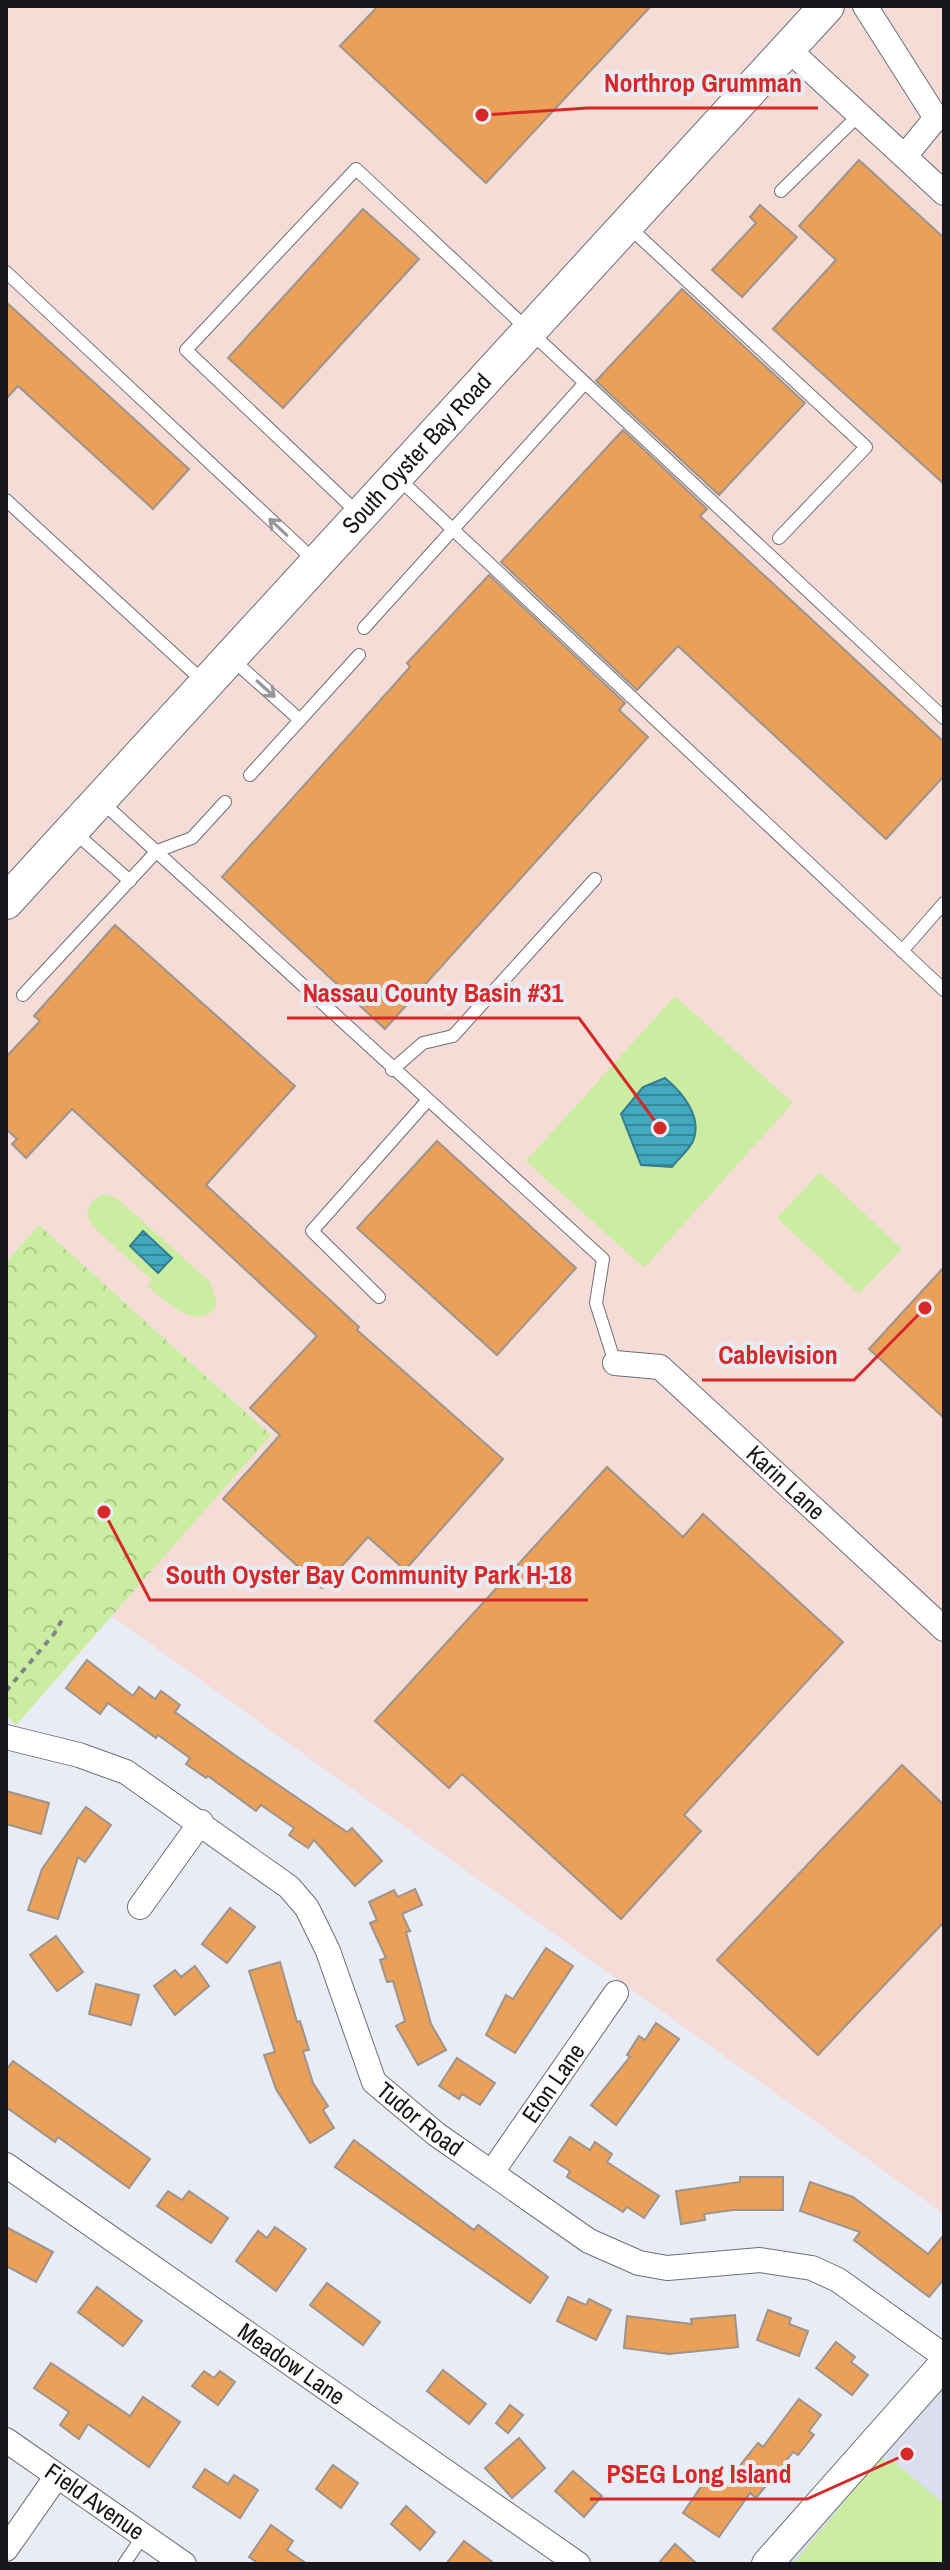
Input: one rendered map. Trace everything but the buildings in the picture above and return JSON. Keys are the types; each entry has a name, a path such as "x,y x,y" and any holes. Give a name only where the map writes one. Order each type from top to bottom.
{"main road":[{"name":"South Oyster Bay Road","path":"6,902 629,226 827,6"}],"street":[{"path":"865,6 936,118 905,156"},
{"path":"788,49 944,193"},
{"name":"Karin Lane","path":"615,1363 660,1367 944,1629"},
{"name":"Tudor Road","path":"6,1737 79,1755 126,1772 289,1887 307,1908 328,1951 374,2082 436,2134 589,2241 639,2263 693,2268 760,2260 812,2268 838,2280 944,2356"},
{"path":"140,1907 201,1822"},
{"name":"Eton Lane","path":"492,2172 616,1993"},
{"name":"Meadow Lane","path":"6,2165 578,2564"},
{"path":"767,2564 944,2364"},
{"name":"Field Avenue","path":"6,2440 184,2564"},
{"path":"6,2549 57,2476"}],"lane":[{"path":"781,191 860,114"},
{"path":"361,516 186,350 356,169 944,718"},
{"path":"629,226 866,447 779,538"},
{"path":"6,272 318,563"},
{"path":"364,628 584,384"},
{"path":"397,477 944,990"},
{"path":"6,500 207,684"},
{"path":"250,775 359,655"},
{"path":"231,657 300,720"},
{"path":"100,800 392,1070 603,1259 596,1303 615,1363"},
{"path":"23,995 157,851 192,838 225,802"},
{"path":"72,830 130,881"},
{"path":"392,1070 423,1043 453,1036 595,879"},
{"path":"902,951 944,903"},
{"path":"379,1297 312,1231 427,1101"},
{"path":"124,2564 143,2536"}],"path":[{"path":"6,1691 54,1634 63,1618"}],"shaded area":[{"path":"6,6 944,6 944,2214 110,1615 270,1434 39,1225 6,1262"},
{"path":"944,2372 944,2564 774,2564"}],"green space":[{"path":"675,996 793,1103 644,1268 526,1161"},
{"path":"820,1172 902,1249 859,1294 777,1218"},
{"path":"104,1194 117,1198 210,1282 217,1303 210,1312 193,1316 163,1299 147,1285 152,1280 92,1226 87,1213 93,1200"},
{"path":"39,1225 271,1435 16,1725 6,1716 6,1262"},
{"path":"881,2457 885,2462 893,2461 944,2504 944,2564 793,2564"}],"water":[{"path":"665,1078 678,1090 693,1114 693,1141 672,1167 641,1165 621,1114 643,1087"},
{"path":"143,1231 172,1258 158,1273 130,1246"}],"place":[{"name":"Northrop Grumman","path":"482,115"},
{"name":"Nassau County Basin #31","path":"660,1128"},
{"name":"Cablevision","path":"925,1308"},
{"name":"South Oyster Bay Community Park H-18","path":"104,1512"},
{"name":"PSEG Long Island","path":"907,2454"}]}
